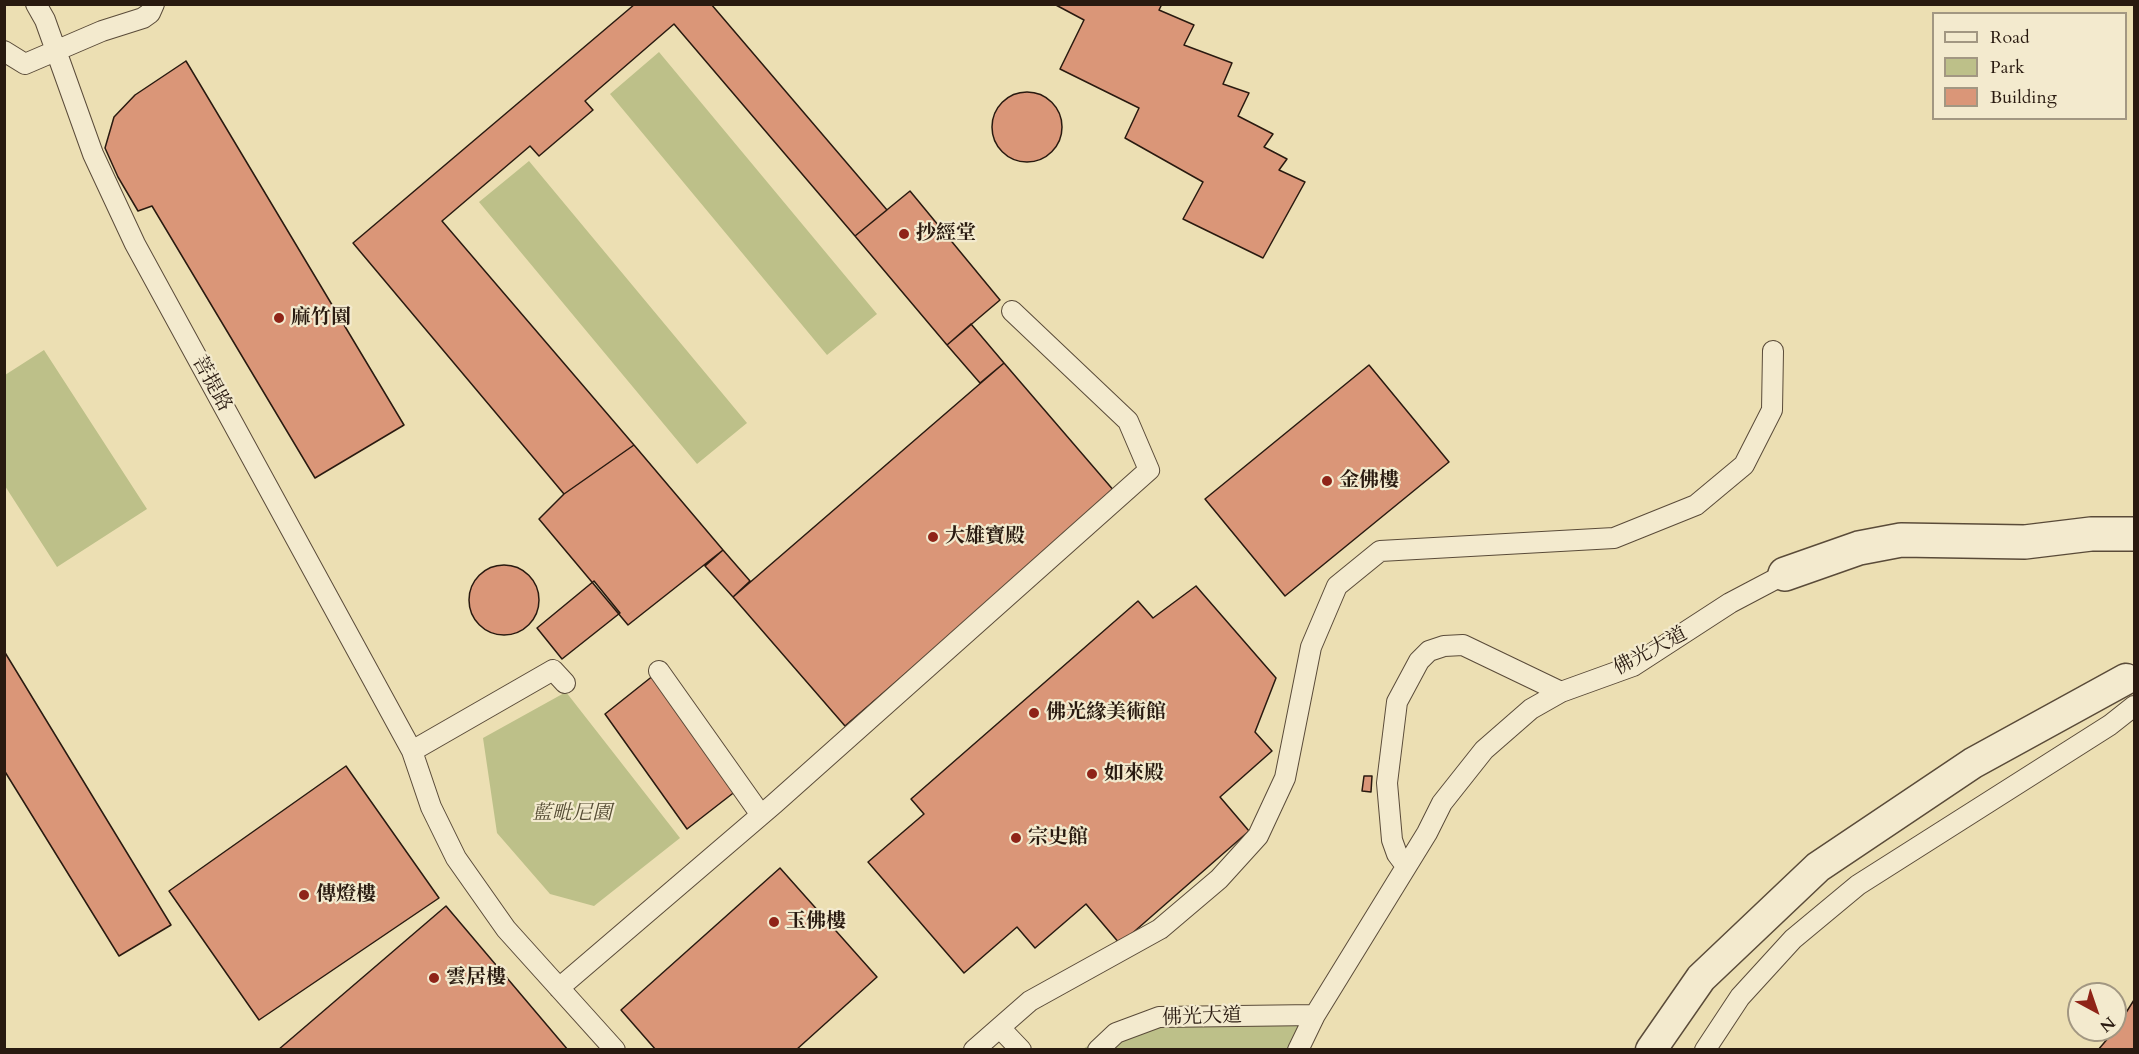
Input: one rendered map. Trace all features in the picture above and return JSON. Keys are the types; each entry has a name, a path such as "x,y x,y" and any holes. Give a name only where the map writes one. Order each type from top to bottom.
{"street":[{"name":"佛光大道","path":"1785,573 1859,548 1901,540 2025,542 2091,534 2134,534"},
{"path":"1651,1050 1701,978 1818,867 1973,763 2130,692"}],"lane":[{"name":"菩提路","path":"36,4 93,154 135,244 412,752 430,807 456,858 506,929 615,1050"},
{"path":"4,51 25,64 55,50 142,18 150,13 154,4"},
{"path":"559,988 761,815 1149,470 1128,421 1012,310"},
{"path":"974,1050 1030,1000 1160,929 1218,879 1258,836 1285,778 1311,647 1337,586 1380,551 1614,538 1696,505 1744,465 1772,410 1773,351"},
{"name":"佛光大道","path":"1298,1050 1315,1015 1442,803 1484,750 1531,709 1561,692 1633,666 1730,603 1785,573"},
{"path":"1406,866 1397,854 1392,840 1388,783 1391,738 1397,702 1419,661 1430,651 1444,646 1463,645 1561,692"},
{"path":"412,752 553,670 565,683"},
{"path":"659,671 761,815"},
{"path":"1705,1050 1740,997 1793,939 1858,885 2110,724 2130,692"},
{"name":"佛光大道","path":"1098,1050 1116,1034 1159,1017 1315,1015"},
{"path":"1000,1028 1021,1050"}],"green space":[{"path":"659,52 877,314 827,355 610,94"},
{"path":"529,161 747,423 697,464 479,202"},
{"path":"44,350 147,509 57,567 5,486 5,375"},
{"name":"藍毗尼園","path":"566,692 680,838 594,906 550,894 497,833 483,738"},
{"path":"1150,1009 1306,1021 1292,1049 1081,1050"}],"building":[{"path":"635,4 711,4 887,210 855,236 674,24 585,101 593,110 539,156 530,146 442,221 634,445 564,494 353,243"},
{"path":"1054,4 1162,4 1159,10 1194,25 1184,45 1232,63 1223,84 1249,93 1238,116 1273,134 1264,147 1287,159 1279,170 1305,182 1263,258 1183,219 1203,182 1125,138 1139,108 1060,69 1084,20"},
{"name":"麻竹園","path":"186,61 404,425 315,478 152,206 138,211 118,177 105,148 114,117 135,95"},
{"path":"1027,92 1040,95 1052,102 1059,114 1062,127 1059,140 1052,152 1040,159 1027,162 1014,159 1002,152 995,140 992,127 995,114 1002,102 1014,95"},
{"path":"910,191 1000,300 947,345 855,236"},
{"path":"971,324 1004,363 980,383 947,345"},
{"name":"大雄寶殿","path":"1004,363 1115,492 845,726 733,597"},
{"name":"金佛樓","path":"1369,365 1449,462 1285,596 1205,499"},
{"path":"634,445 723,550 628,625 539,519 564,494"},
{"path":"723,550 750,581 733,597 705,566"},
{"path":"504,565 517,568 529,575 536,587 539,600 536,613 529,625 517,632 504,635 491,632 479,625 472,613 469,600 472,587 479,575 491,568"},
{"path":"594,581 620,613 562,659 537,628"},
{"name":"如來殿","path":"1196,586 1276,678 1255,732 1272,751 1220,797 1249,831 1120,944 1086,904 1035,948 1017,927 964,973 868,862 924,814 911,799 1138,601 1153,618"},
{"path":"4,651 171,925 119,956 4,770"},
{"path":"659,671 741,787 687,829 605,714"},
{"name":"傳燈樓","path":"346,766 439,898 259,1020 169,891"},
{"path":"1364,776 1372,776 1371,792 1362,791"},
{"name":"玉佛樓","path":"780,868 877,977 796,1050 656,1050 621,1010"},
{"name":"雲居樓","path":"446,906 568,1050 278,1050"},
{"path":"2134,1000 2134,1050 2098,1050 2105,1042 2127,1042 2127,1011"}],"place":[{"name":"抄經堂","path":"904,234"},
{"name":"麻竹園","path":"279,318"},
{"name":"金佛樓","path":"1327,481"},
{"name":"大雄寶殿","path":"933,537"},
{"name":"佛光緣美術館","path":"1034,713"},
{"name":"如來殿","path":"1092,774"},
{"name":"宗史館","path":"1016,838"},
{"name":"傳燈樓","path":"304,895"},
{"name":"玉佛樓","path":"774,922"},
{"name":"雲居樓","path":"434,978"}]}
